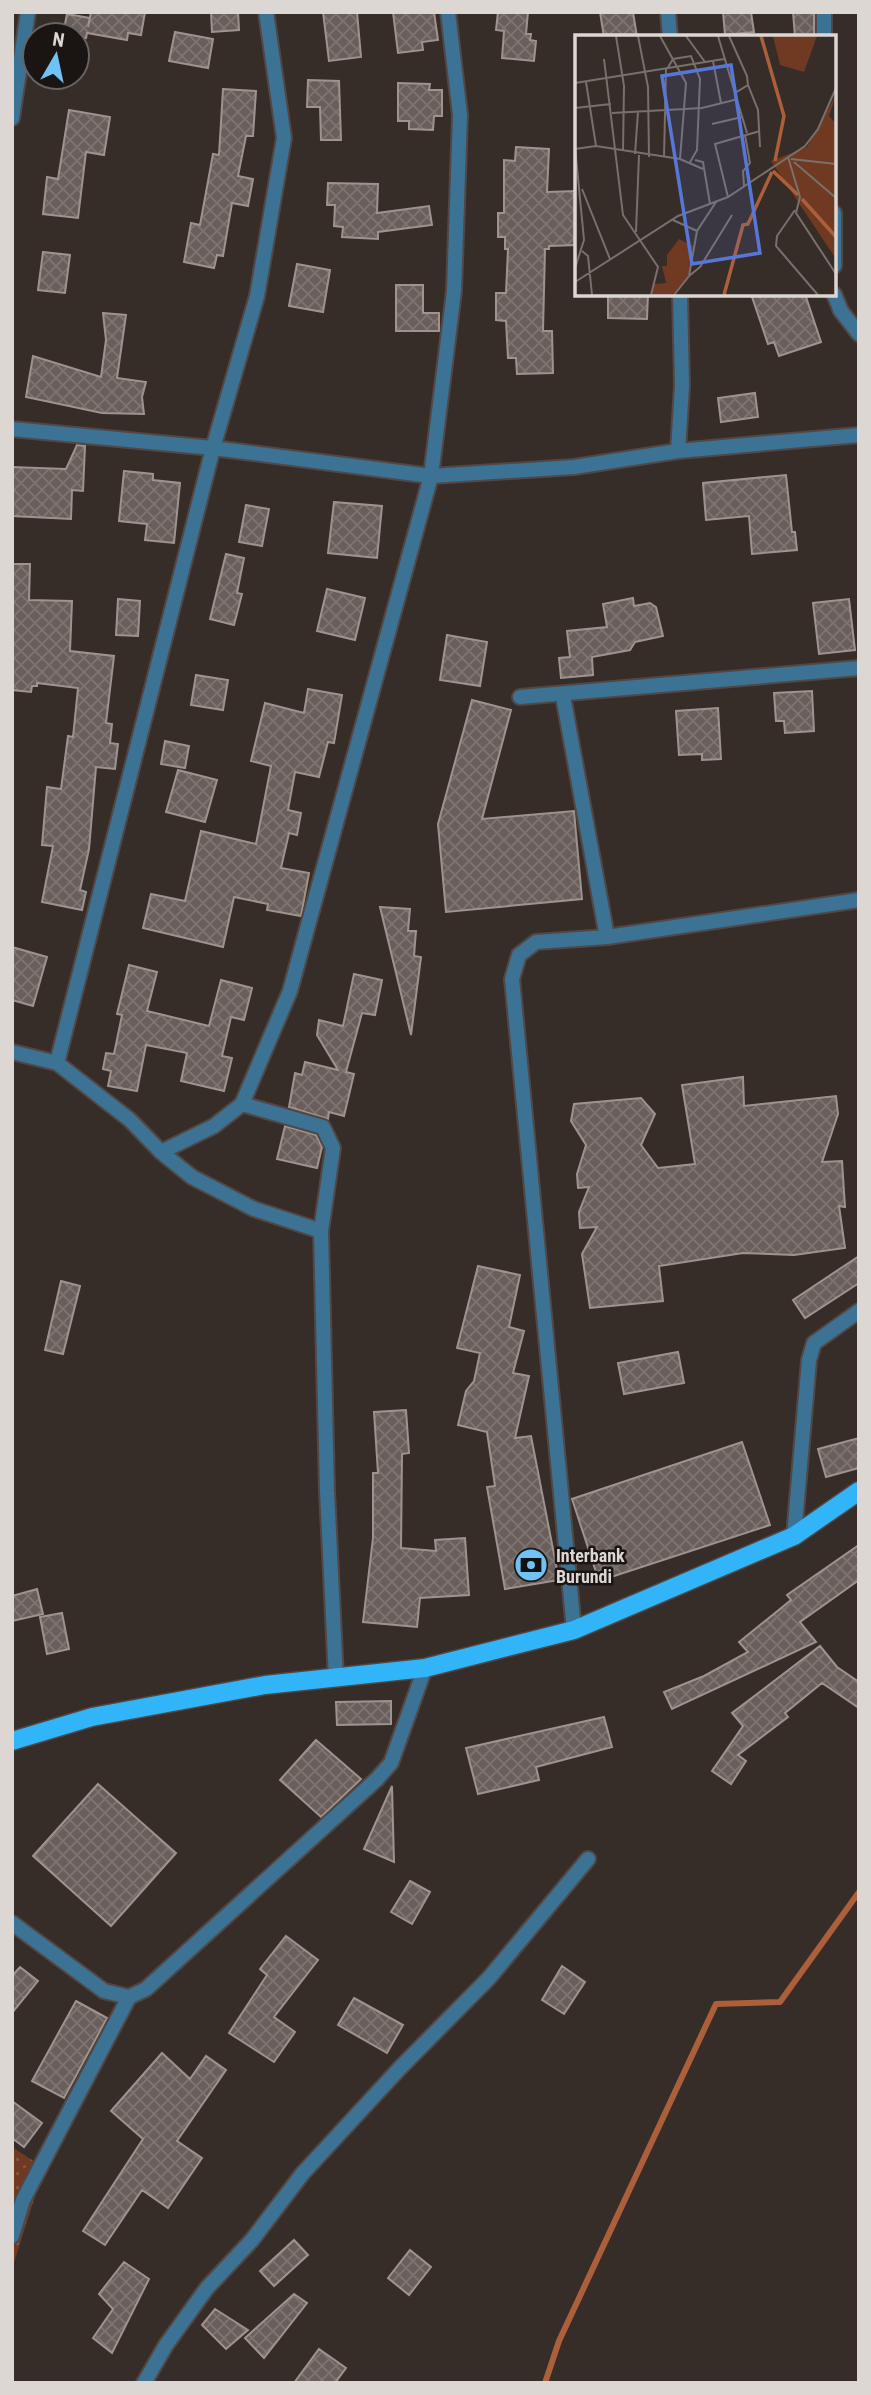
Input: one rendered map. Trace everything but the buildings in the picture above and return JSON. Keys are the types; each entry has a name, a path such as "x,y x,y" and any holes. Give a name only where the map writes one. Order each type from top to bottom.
{"main road":[{"path":"12,1741 92,1717 265,1685 425,1668 573,1630 794,1535 859,1491"}],"street":[{"path":"12,118 28,12"},
{"path":"57,1063 213,448 257,296 284,138 266,12"},
{"path":"161,1152 214,1126 242,1104 290,991 431,476 454,291 456,237 460,115 448,12"},
{"path":"668,12 670,35"},
{"path":"824,12 824,35"},
{"path":"678,451 682,385 680,296"},
{"path":"835,296 841,311 859,334"},
{"path":"12,429 213,448 431,476 574,467 678,451 859,435"},
{"path":"520,697 563,696 859,668"},
{"path":"563,696 607,937"},
{"path":"573,1630 512,979 519,954 536,942 607,937 859,900"},
{"path":"12,1052 57,1063 130,1120 161,1152 192,1178 254,1209 321,1231"},
{"path":"242,1104 323,1127 333,1148 321,1231 327,1491 336,1678"},
{"path":"794,1535 809,1360 814,1343 859,1311"},
{"path":"12,2236 23,2200 129,1997 146,1989 377,1779 391,1763 425,1668"},
{"path":"144,2383 166,2345 207,2288 252,2240 303,2173 400,2068 489,1978 588,1859"},
{"path":"12,1923 104,1991 129,1997"}],"shaded area":[{"path":"12,2147 44,2168 12,2269"}],"waterway":[{"path":"545,2383 559,2341 716,2004 780,2002 859,1892"}],"place":[{"name":"Interbank Burundi","path":"531,1565"}]}
